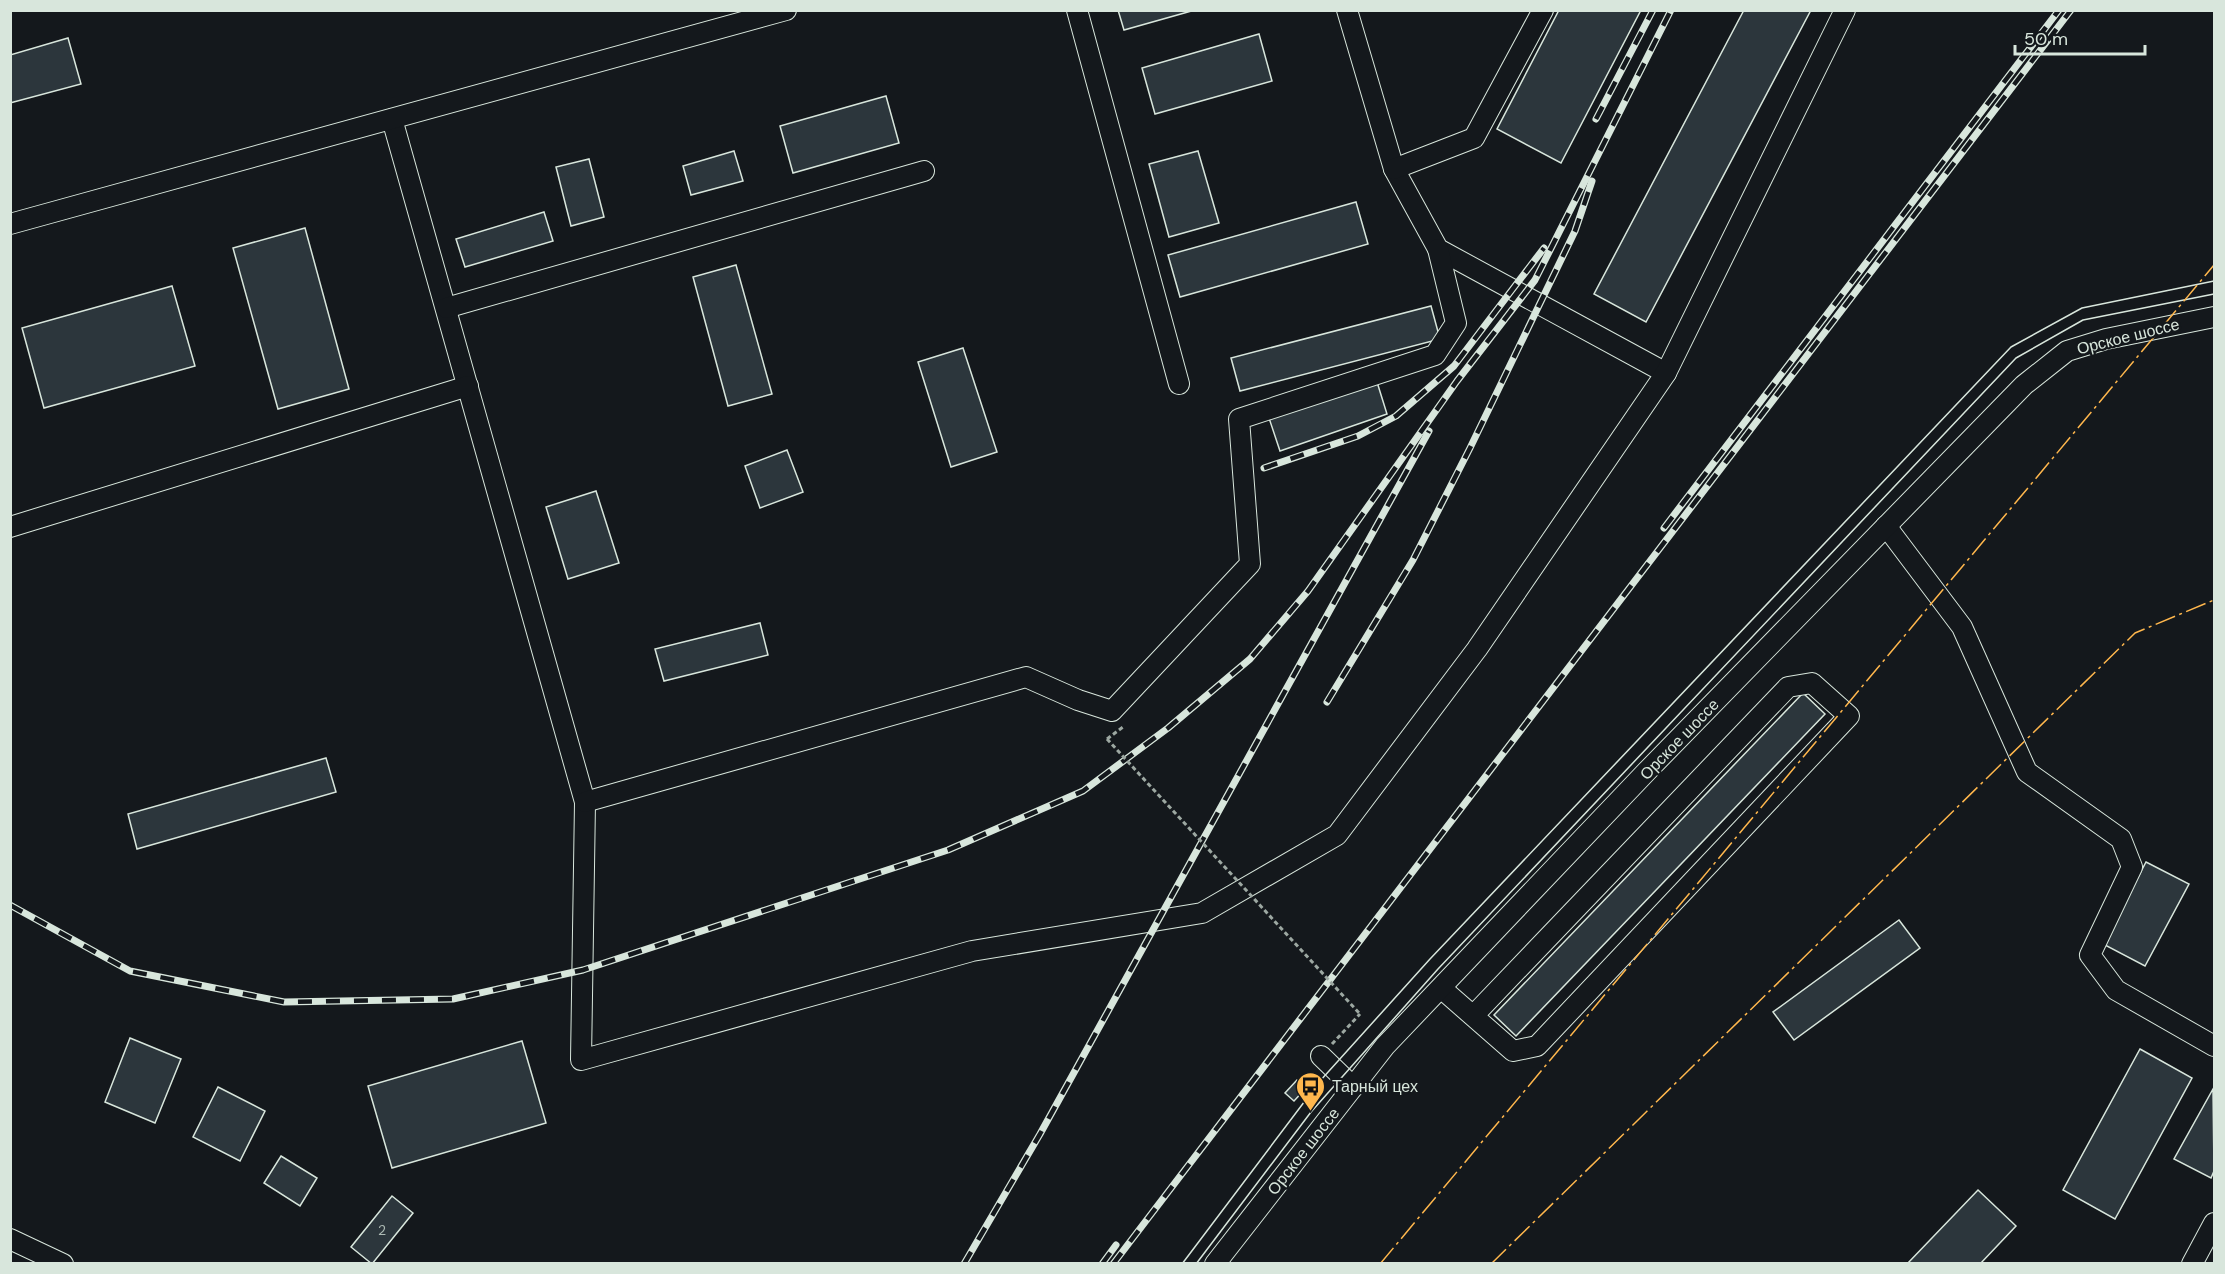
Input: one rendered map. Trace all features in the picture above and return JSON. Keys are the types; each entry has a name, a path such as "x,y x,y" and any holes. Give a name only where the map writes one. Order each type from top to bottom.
{"street":[{"path":"10,224 786,10"},
{"path":"1077,10 1179,384"},
{"path":"585,802 1026,677 1078,700 1112,711 1250,564 1239,419 1435,355 1456,323 1438,249 1394,169 1347,10"},
{"path":"1394,169 1474,138 1543,10"},
{"path":"392,119 585,802 581,1060 972,951 1202,913 1338,836 1477,649 1666,373 1845,10"},
{"path":"446,308 924,171"},
{"path":"1438,249 1666,373"},
{"name":"Орское шоссе","path":"1215,1263 1385,1046 1647,771 2024,385 2067,351 2106,339 2214,317"},
{"path":"10,527 468,386"},
{"path":"1886,526 1962,627 2027,772 2121,839 2132,867 2090,955 2116,990 2214,1046"},
{"path":"1441,988 1473,1016 1513,1051 1537,1046 1849,716 1812,683 1788,687 1473,1016"},
{"path":"1321,1056 1353,1087"},
{"path":"2192,1263 2214,1223"},
{"path":"10,1239 63,1263"}],"path":[{"path":"1107,739 1360,1014 1321,1056"}],"building":[{"path":"1118,10 1195,10 1124,30"},
{"path":"1559,10 1641,10 1561,163 1497,129"},
{"path":"1744,10 1811,10 1646,322 1594,294"},
{"path":"1259,34 1272,81 1155,114 1142,68"},
{"path":"68,38 81,84 10,103 10,55"},
{"path":"886,96 899,143 793,173 780,126"},
{"path":"734,151 743,181 691,195 683,166"},
{"path":"1198,151 1219,223 1169,237 1149,164"},
{"path":"589,159 604,217 571,226 556,167"},
{"path":"1356,202 1368,244 1180,297 1168,255"},
{"path":"544,212 553,241 465,267 456,239"},
{"path":"305,228 349,389 278,409 233,248"},
{"path":"736,265 772,394 728,406 693,277"},
{"path":"172,286 195,366 44,408 22,328"},
{"path":"1431,306 1440,339 1240,391 1231,358"},
{"path":"963,348 997,452 951,467 918,362"},
{"path":"1377,382 1387,414 1280,451 1269,418"},
{"path":"787,450 803,492 760,508 745,466"},
{"path":"596,491 619,563 568,579 546,507"},
{"path":"760,623 768,655 664,681 655,649"},
{"path":"1803,693 1825,714 1516,1036 1494,1015"},
{"path":"326,758 336,792 137,849 128,814"},
{"path":"2146,862 2189,884 2145,966 2103,944"},
{"path":"1899,920 1920,948 1794,1040 1773,1012"},
{"path":"130,1038 181,1059 155,1123 105,1102"},
{"path":"522,1041 546,1123 392,1168 368,1086"},
{"path":"2140,1049 2192,1078 2115,1219 2063,1190"},
{"path":"1297,1080 1306,1088 1294,1101 1285,1093"},
{"path":"218,1087 265,1111 240,1161 193,1137"},
{"path":"2213,1089 2214,1171 2211,1178 2174,1159"},
{"path":"281,1156 317,1178 300,1206 264,1183"},
{"path":"1978,1190 2016,1226 1980,1264 1907,1264"},
{"path":"392,1196 413,1213 372,1264 351,1247"}],"tram line":[{"path":"1182,1264 1320,1081 1430,959 2011,347 2082,308 2214,281"},
{"path":"1196,1264 1311,1112 1438,969 2016,358 2083,320 2214,294"}],"railway":[{"path":"1596,119 1653,10"},
{"path":"10,905 130,971 284,1002 453,999 583,970 948,850 1083,791 1168,728 1250,659 1308,591 1457,381 1535,280 1671,10"},
{"path":"1664,528 2059,10"},
{"path":"1113,1264 2071,10"},
{"path":"1327,702 1413,560 1470,448 1575,231 1592,181"},
{"path":"1264,468 1358,436 1396,416 1454,366 1544,248"},
{"path":"964,1264 1040,1134 1429,431"},
{"path":"1102,1264 1116,1245"}],"power":[{"path":"1380,1264 2214,265"},
{"path":"1491,1264 2135,633 2214,600"}],"place":[{"name":"Тарный цех","path":"1311,1112"}]}
